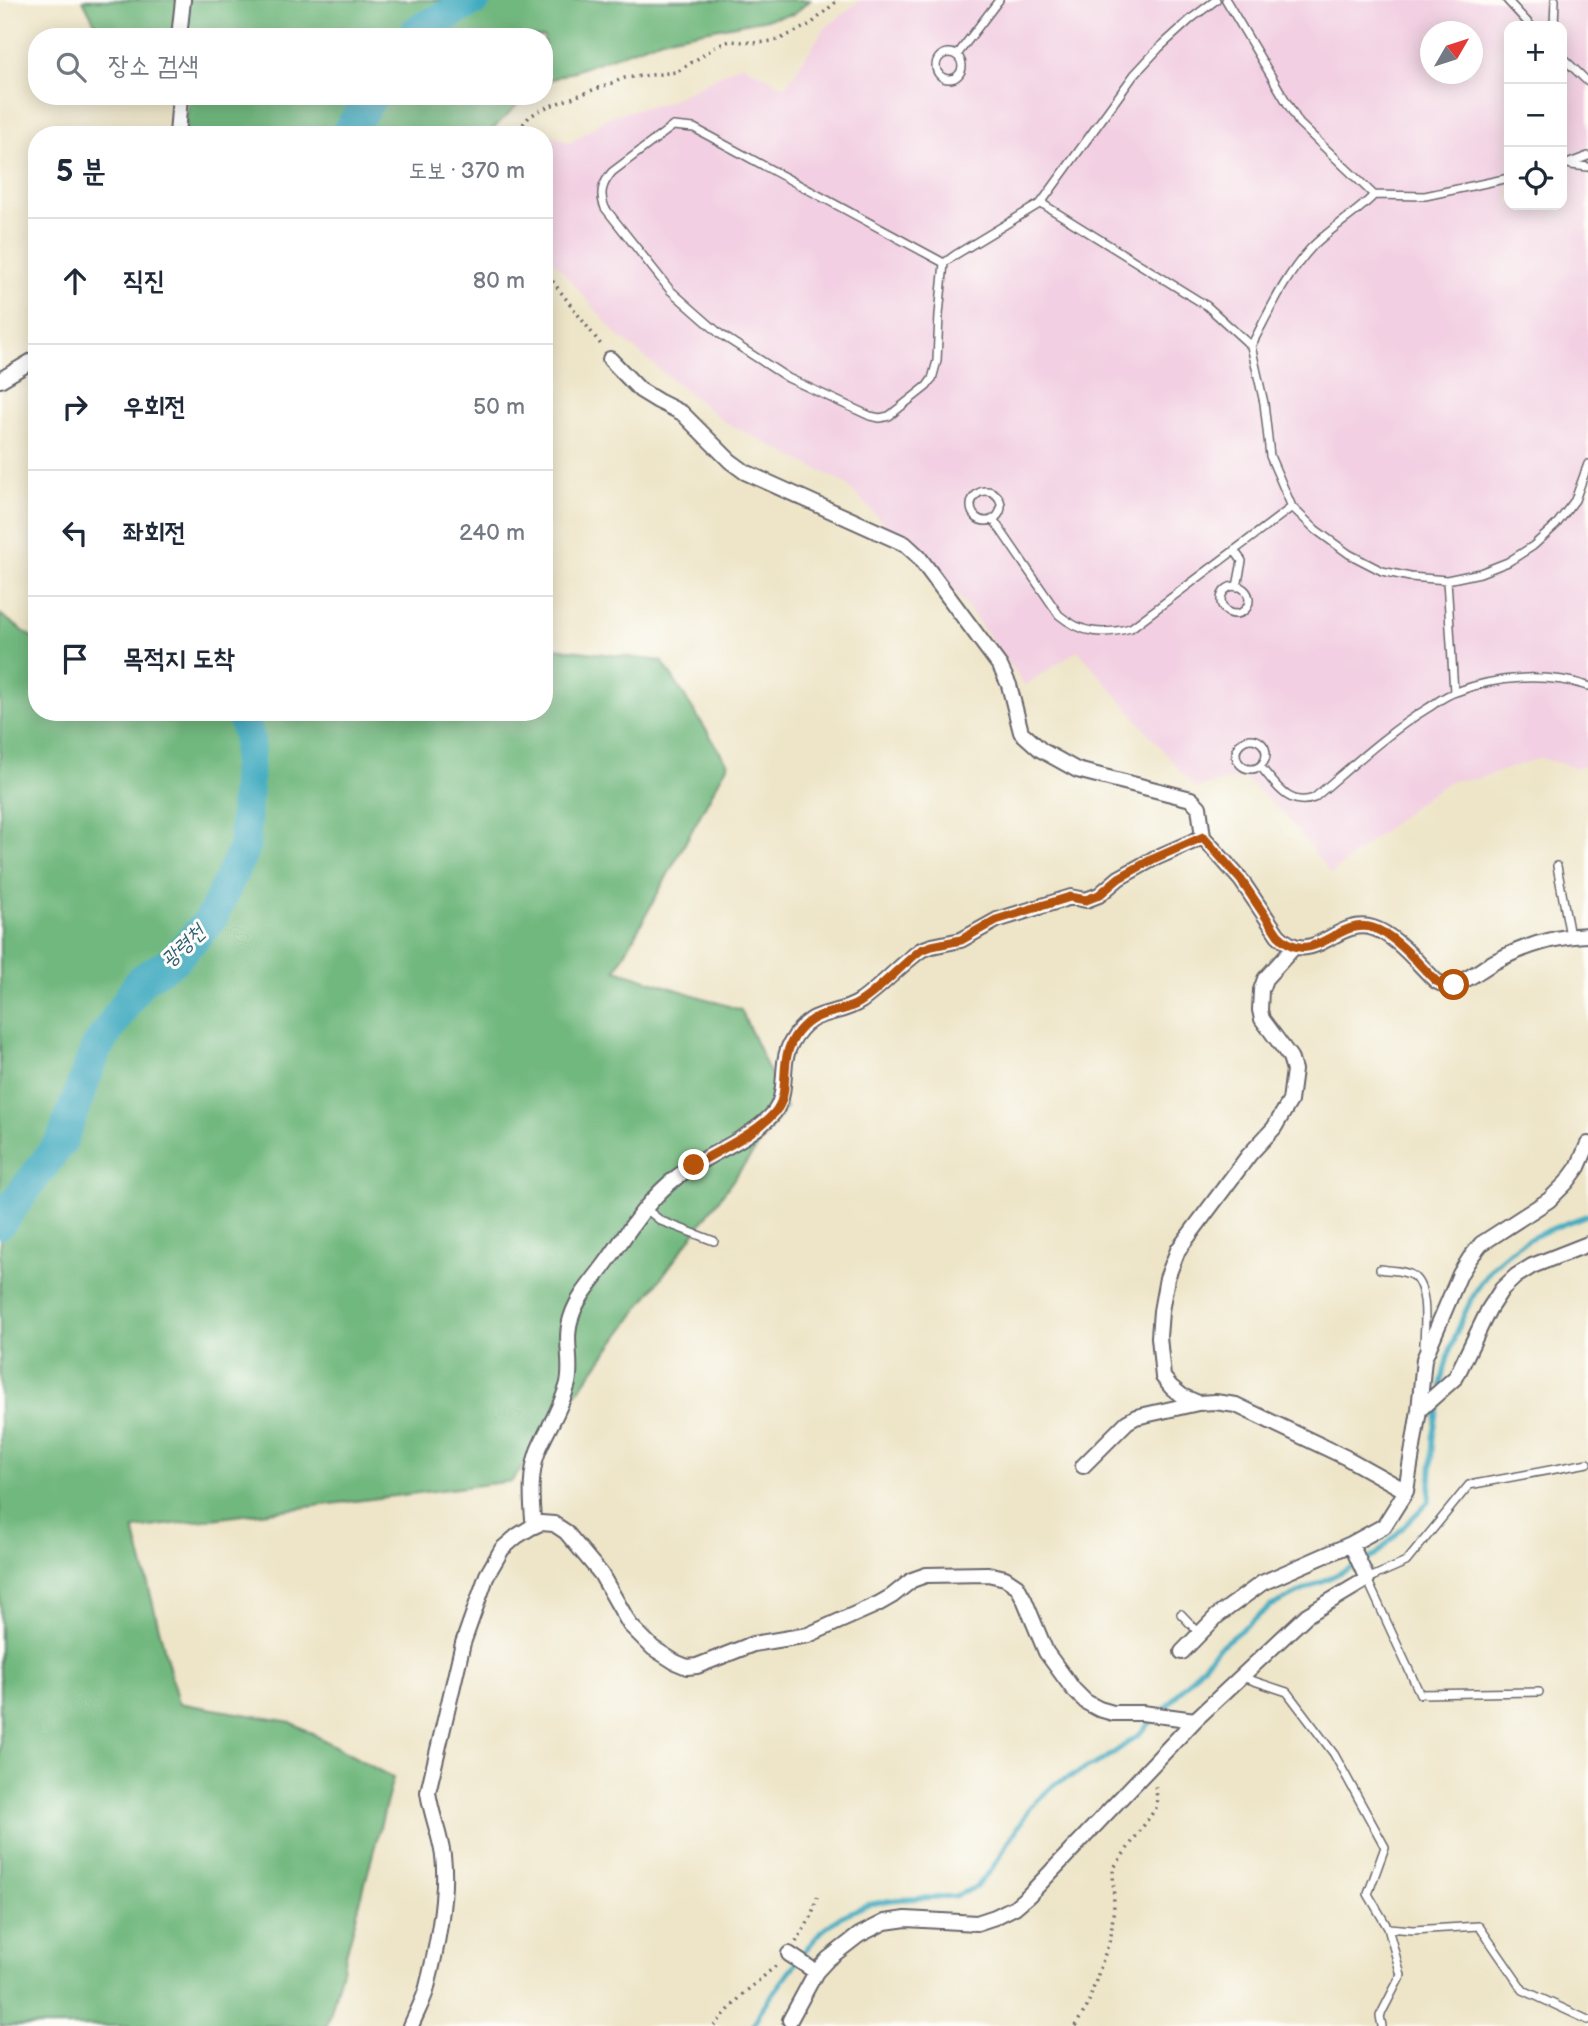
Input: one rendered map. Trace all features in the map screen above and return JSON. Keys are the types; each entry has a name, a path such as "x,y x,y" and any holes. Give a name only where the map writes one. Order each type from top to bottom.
{"street":[{"path":"179,28 183,0"},
{"path":"178,126 179,105"},
{"path":"610,359 640,390 682,414 745,472 905,544 918,556 1000,666 1009,685 1021,732 1041,750 1077,770 1191,799 1199,807 1203,837 1241,880 1284,942 1305,948 1316,946 1349,929 1371,927 1394,940 1436,981 1444,985 1454,985 1523,948 1544,941 1588,935"},
{"path":"0,380 28,363"},
{"path":"533,1519 531,1486 536,1461 568,1382 571,1316 580,1299 661,1190 677,1176 753,1131 778,1108 782,1095 785,1058 790,1044 810,1020 822,1013 851,1007 863,1000 921,950 961,940 996,920 1070,897 1086,900 1099,895 1119,878 1153,859 1203,837"},
{"path":"1198,1402 1182,1396 1163,1377 1159,1337 1167,1278 1178,1250 1249,1155 1274,1128 1290,1101 1294,1070 1290,1057 1262,1019 1260,1010 1261,990 1265,979 1294,947"},
{"path":"1182,1652 1217,1616 1262,1583 1351,1544 1384,1526 1406,1491 1424,1359 1470,1258 1481,1244 1549,1200 1578,1167 1588,1144"},
{"path":"1419,1410 1456,1377 1489,1309 1502,1289 1532,1266 1588,1244"},
{"path":"1083,1466 1127,1422 1136,1417 1198,1402 1214,1402 1236,1405 1345,1457 1406,1491"},
{"path":"411,2026 425,1993 440,1918 444,1884 443,1858 428,1792 458,1662 487,1575 502,1549 517,1536 541,1523 554,1524 566,1532 609,1585 630,1625 653,1648 687,1667 697,1666 753,1644 808,1635 878,1604 912,1580 926,1575 988,1574 1005,1578 1017,1586 1046,1652 1086,1702 1113,1713 1142,1713 1195,1720"},
{"path":"790,2020 814,1970 845,1944 885,1922 906,1919 977,1923 1015,1907 1195,1720 1307,1615 1367,1580 1351,1544"},
{"path":"792,1956 814,1970"}],"lane":[{"path":"957,55 999,0"},
{"path":"944,264 694,128 673,126 665,131 612,172 601,190 605,208 662,280 710,326 788,378 870,416 889,416 932,379 937,361 944,264 1041,203 1134,75 1159,48 1216,0"},
{"path":"1226,0 1299,124 1374,195 1425,196 1504,179"},
{"path":"1507,0 1526,21"},
{"path":"1554,21 1555,0"},
{"path":"1567,62 1588,82"},
{"path":"1567,166 1588,156"},
{"path":"1567,166 1588,167"},
{"path":"1251,346 1280,290 1312,246 1374,195"},
{"path":"1041,203 1207,306 1251,346 1264,403 1270,456 1292,507 1316,530 1349,554 1382,570 1410,578 1447,580 1480,573 1508,562 1556,525 1575,500 1588,464"},
{"path":"987,491 999,498 1000,512 993,519 983,521 974,515 970,505 978,493 987,491"},
{"path":"993,519 1059,615 1072,626 1111,633 1131,628 1292,507"},
{"path":"1234,550 1242,561 1237,587"},
{"path":"1447,580 1454,692"},
{"path":"1260,766 1286,795 1294,800 1305,801 1314,798 1415,715 1454,692 1504,680 1529,678 1572,681 1588,687"},
{"path":"1253,739 1265,748 1266,758 1260,766 1247,768 1239,763 1236,754 1243,741 1253,739"},
{"path":"1557,866 1570,936"},
{"path":"645,1209 661,1221 714,1241"},
{"path":"1380,1269 1406,1273 1415,1277 1421,1287 1425,1306 1424,1359"},
{"path":"1539,1692 1420,1694 1367,1580 1406,1562 1469,1485 1588,1463"},
{"path":"1181,1614 1199,1633"},
{"path":"1242,1677 1287,1692 1334,1754 1385,1847 1368,1894 1388,1928 1401,1975 1381,2016 1381,2026"},
{"path":"1388,1928 1413,1930 1479,1926 1523,1990 1588,2020"}],"path":[{"path":"553,105 625,78 677,72 717,46 730,41 760,43 778,40 811,24 838,0"},
{"path":"522,126 529,117 553,105"},
{"path":"553,282 610,359"},
{"path":"1075,2026 1087,2007 1111,1936 1113,1869 1156,1808 1157,1798 1151,1765"},
{"path":"714,2026 743,1994 792,1956 811,1917 817,1897"}],"shaded area":[{"path":"861,0 1588,0 1588,765 1576,768 1540,758 1477,779 1452,780 1419,802 1331,874 1286,816 1243,777 1195,788 1078,650 1025,685 921,545 905,534 889,529 846,484 723,421 615,333 553,260 553,136 570,143 610,116 670,101 742,64 785,87 824,29"}],"green space":[{"path":"83,0 810,0 794,14 662,39 553,79 553,28 97,28"},
{"path":"188,105 518,105 495,126 185,126"},
{"path":"0,614 28,634 28,721 553,721 553,648 662,661 728,764 616,970 741,1010 786,1108 512,1481 134,1529 178,1703 291,1722 393,1778 327,2026 0,2026"}],"waterway":[{"name":"광령천","path":"423,28 475,0"},
{"name":"광령천","path":"352,126 366,105"},
{"name":"광령천","path":"0,1223 62,1140 96,1049 141,980 174,960 211,919 244,848 249,739 244,721"},
{"path":"1441,1385 1449,1353 1463,1318 1490,1270 1510,1251 1531,1238 1588,1215"},
{"path":"753,2026 761,2010 807,1948 822,1931 840,1917 866,1905 892,1900 955,1896 976,1887 991,1870 1031,1806 1055,1784 1105,1759 1136,1737 1218,1648 1271,1606 1375,1556 1429,1501 1433,1438 1440,1395"}],"route":[{"path":"694,1165 753,1131 778,1108 782,1095 785,1058 790,1044 810,1020 822,1013 851,1007 863,1000 921,950 961,940 996,920 1070,897 1086,900 1099,895 1119,878 1153,859 1203,837 1241,880 1284,942 1305,948 1316,946 1356,927 1371,927 1394,940 1436,981 1444,985 1454,985"}]}
